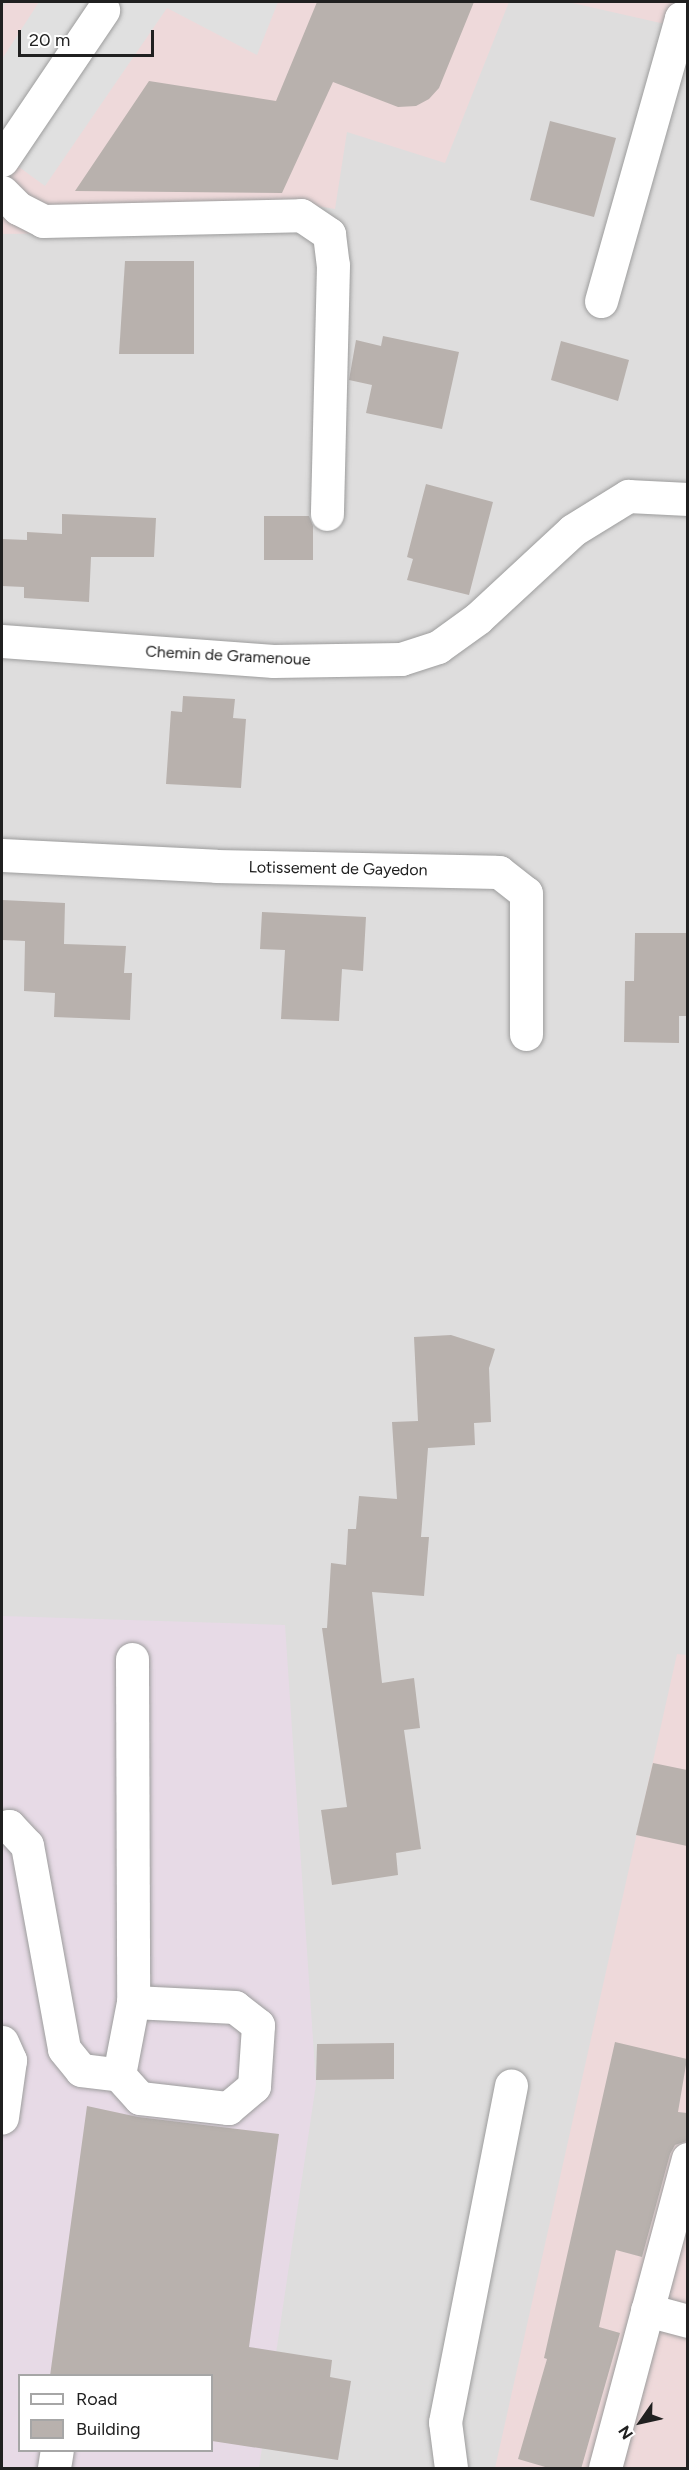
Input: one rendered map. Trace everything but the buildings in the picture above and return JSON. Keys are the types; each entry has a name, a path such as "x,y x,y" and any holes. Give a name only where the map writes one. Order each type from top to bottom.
{"street":[{"path":"2,160 103,10"},
{"path":"601,301 681,18 687,18"},
{"path":"2,192 18,208 43,221 301,215 329,234 333,266 327,514"},
{"name":"Chemin de Gramenoue","path":"2,641 273,661 401,659 438,647 478,618 573,530 628,496 687,499"},
{"name":"Lotissement de Gayedon","path":"2,855 216,866 498,872 526,894 526,1034"},
{"path":"119,2075 133,2002 132,1659"},
{"path":"2,1827 9,1826 27,1845 64,2049 81,2070 119,2075 140,2098 228,2109 254,2086 258,2025 235,2007 133,2002"},
{"path":"2,2042 10,2060 2,2117"},
{"path":"451,2469 445,2422 511,2085"},
{"path":"605,2469 687,2159"},
{"path":"647,2310 687,2321"},
{"path":"54,2469 57,2452"}],"shaded area":[{"path":"2,2 687,2 687,2468 2,2468"},
{"path":"6,2 509,2 445,163 347,132 335,209 317,206 315,230 2,234 2,8"},
{"path":"39,2 278,2 257,55 167,8 45,186 4,156 2,160 2,59"},
{"path":"568,2 687,2 687,29"},
{"path":"2,1616 285,1625 316,2084 259,2468 2,2468"},
{"path":"677,1654 687,1655 687,2468 495,2468"}]}
